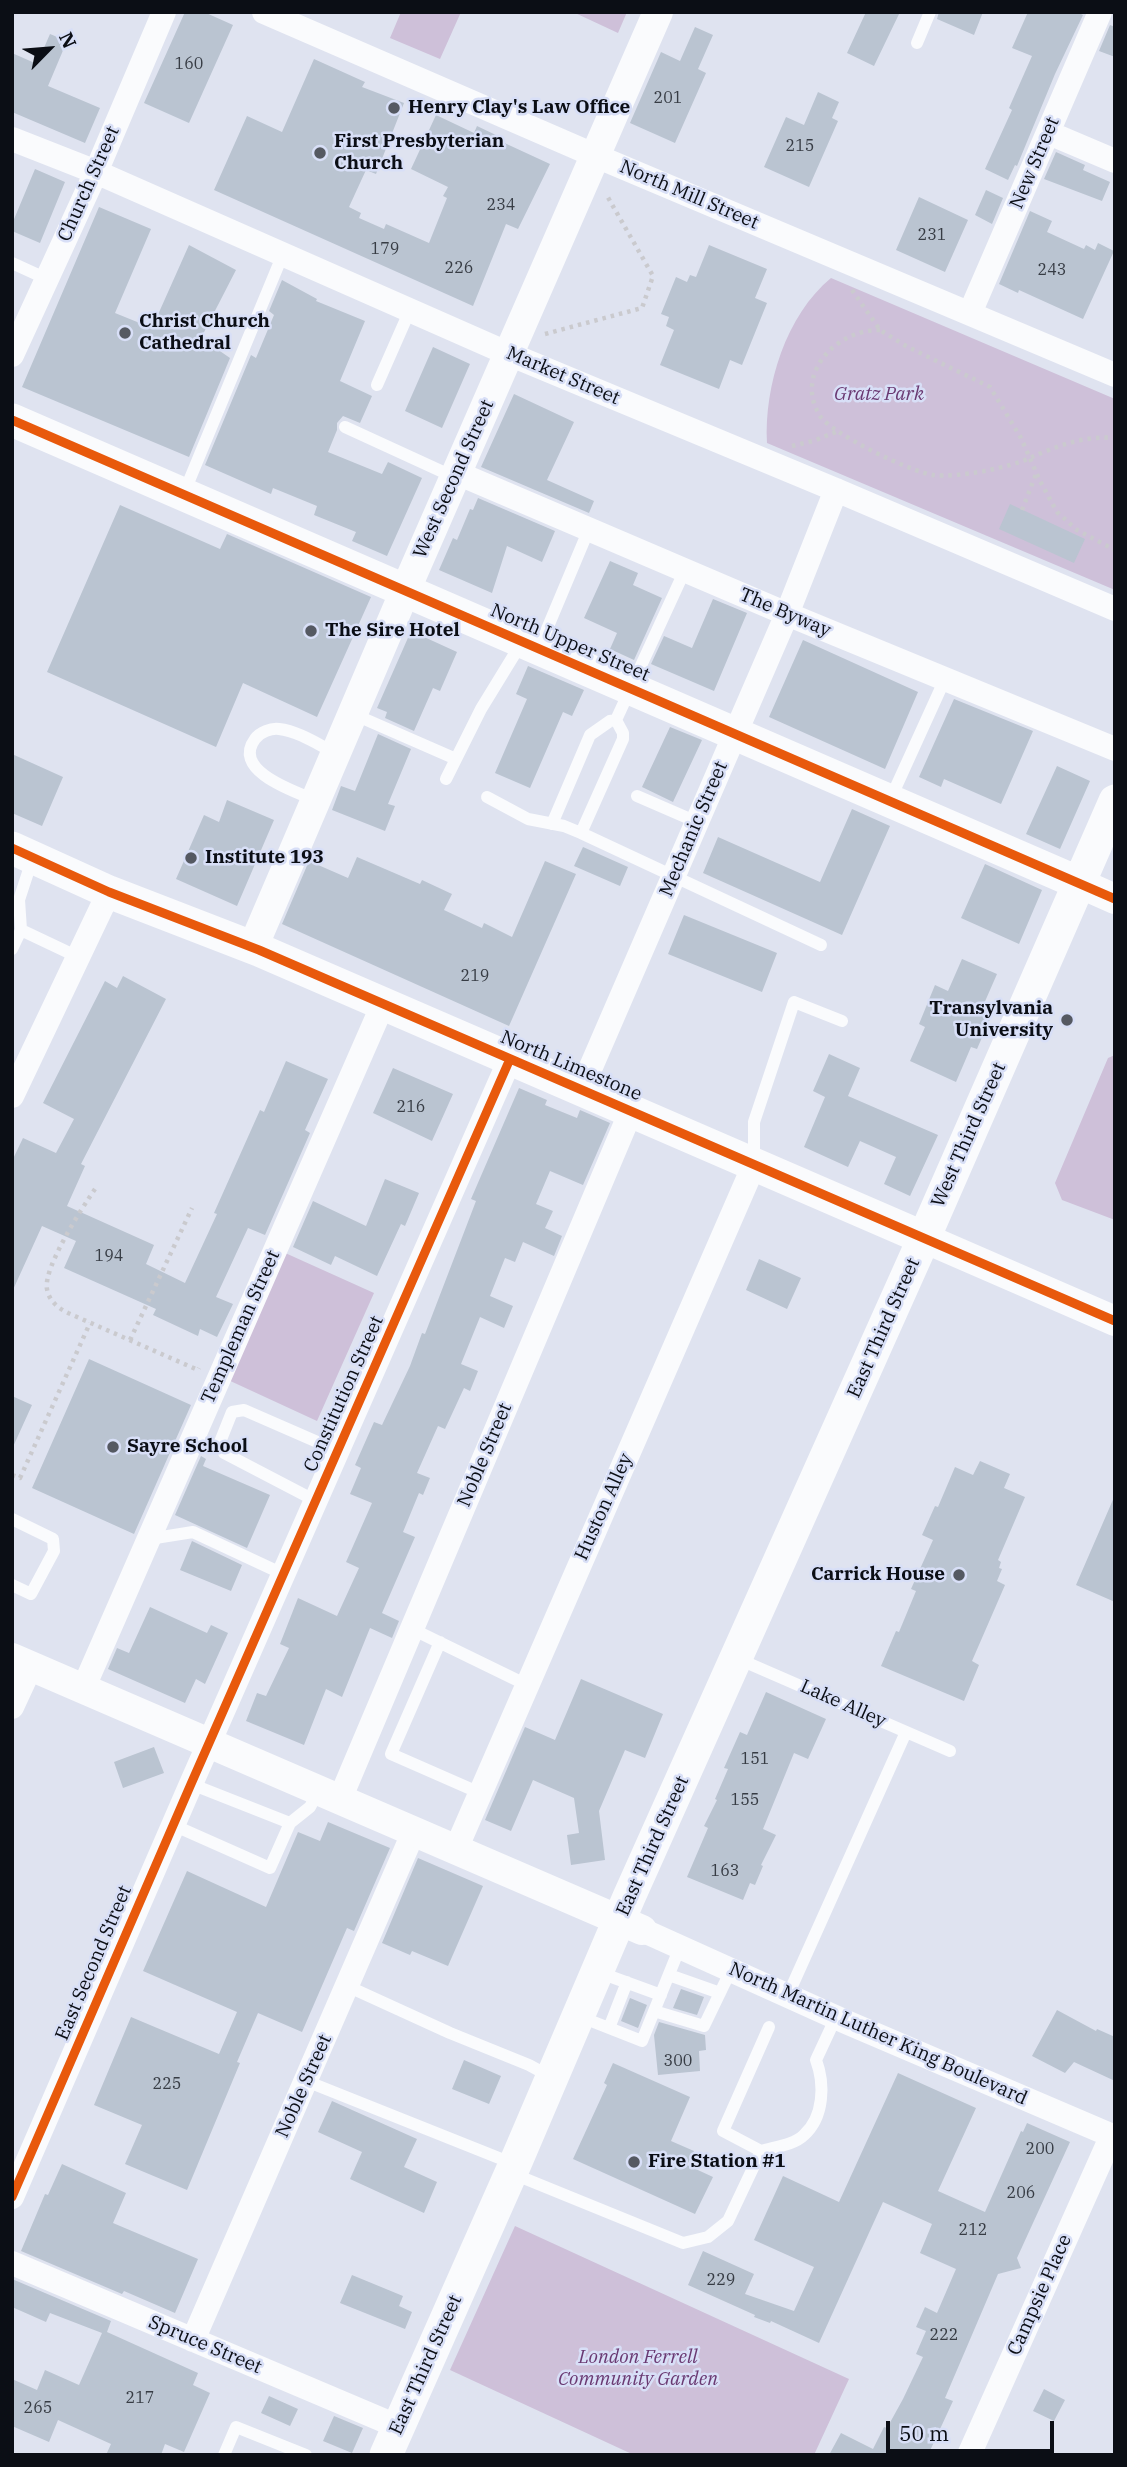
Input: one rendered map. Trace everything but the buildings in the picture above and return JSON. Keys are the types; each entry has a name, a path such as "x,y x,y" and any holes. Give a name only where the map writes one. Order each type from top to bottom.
{"main road":[{"name":"North Upper Street","path":"12,420 1079,883"},
{"name":"West Third Street","path":"924,1238 1115,801"},
{"name":"North Limestone","path":"22,852 109,892 253,947 924,1238"},
{"name":"East Third Street","path":"393,2441 552,2077 594,2022 736,1657 924,1238"}],"street":[{"name":"Church Street","path":"12,355 96,172 164,12"},
{"name":"North Mill Street","path":"264,12 598,170 970,313 1115,374"},
{"name":"West Second Street","path":"253,947 509,354 598,170 659,12"},
{"name":"New Street","path":"970,313 1100,12"},
{"path":"1049,133 1115,161"},
{"name":"Market Street","path":"12,139 96,172 509,354 836,489 1115,609"},
{"name":"The Byway","path":"456,475 1115,749"},
{"name":"Mechanic Street","path":"581,1090 787,614 836,489"},
{"name":"North Upper Street","path":"1079,883 1115,899"},
{"path":"12,1096 109,892"},
{"name":"Templeman Street","path":"83,1689 383,1004"},
{"name":"Constitution Street","path":"209,1743 510,1059"},
{"name":"Noble Street","path":"329,1795 412,1629 631,1111"},
{"name":"Huston Alley","path":"456,1849 754,1165"},
{"name":"North Limestone","path":"924,1238 1115,1321"},
{"path":"12,1707 21,1662 631,1925"},
{"name":"East Second Street","path":"12,2196 209,1743"},
{"name":"Noble Street","path":"193,2340 414,1831"},
{"name":"North Martin Luther King Boulevard","path":"631,1925 1113,2136"},
{"name":"Campsie Place","path":"969,2455 1113,2136"},
{"name":"Spruce Street","path":"12,2263 193,2340 393,2441"}],"lane":[{"path":"917,43 930,12"},
{"path":"184,495 283,254"},
{"path":"12,263 47,279"},
{"path":"377,385 410,310"},
{"path":"345,427 456,475"},
{"path":"446,779 481,709 530,645 589,529"},
{"path":"616,720 685,570"},
{"path":"889,801 946,680"},
{"path":"352,713 456,759"},
{"path":"552,824 590,735 610,721 616,720"},
{"path":"581,833 623,739 616,720"},
{"path":"315,800 272,782 260,773 251,757 253,741 260,734 281,729 335,753"},
{"path":"637,796 697,822"},
{"path":"487,797 528,819 581,833 821,945"},
{"path":"12,949 21,930 19,900 22,852"},
{"path":"21,930 78,957"},
{"path":"754,1165 754,1122 794,1002 842,1021"},
{"path":"316,1501 224,1452 220,1442 232,1412 244,1410 338,1451"},
{"path":"12,1519 53,1539 54,1551 31,1594 12,1585"},
{"path":"148,1539 193,1532 283,1574"},
{"path":"412,1629 527,1685"},
{"path":"440,1642 391,1754 480,1793"},
{"name":"Lake Alley","path":"736,1657 950,1751"},
{"path":"788,1995 906,1731"},
{"path":"191,1784 290,1823"},
{"path":"173,1825 270,1868 290,1823 329,1795"},
{"path":"594,2022 642,2041 680,1947"},
{"path":"654,2011 704,2026 732,1970"},
{"path":"669,1975 720,1993"},
{"path":"612,1977 661,1995"},
{"path":"348,1986 552,2077"},
{"path":"306,2081 684,2243 708,2237 728,2221 761,2151 803,2136 813,2123 822,2092 822,2080 816,2060 836,2017"},
{"path":"761,2151 723,2131 769,2027"},
{"path":"224,2455 236,2427 306,2455"}],"path":[{"path":"536,337 642,308 653,276 598,170"},
{"path":"848,285 880,330 906,346 990,387 1058,512 1066,522 1115,550"},
{"path":"880,330 863,331 829,349 818,366 813,388 815,403 824,421 837,432 874,452 930,475 961,477 1031,458 1042,451 1086,439 1115,438"},
{"path":"790,446 837,432"},
{"path":"1023,510 1036,473"},
{"path":"95,1189 61,1245 49,1272 46,1285 49,1296 55,1305 90,1323 198,1370 201,1362"},
{"path":"130,1340 192,1208"},
{"path":"12,1475 20,1478 90,1323"}],"green space":[{"path":"401,12 461,12 440,59 390,38"},
{"path":"573,12 627,12 618,33"},
{"name":"Gratz Park","path":"831,278 1115,399 1115,590 767,443 769,398 781,353 802,311 815,293"},
{"path":"1115,1055 1115,1220 1062,1200 1055,1183 1108,1058"},
{"path":"283,1252 374,1293 317,1421 226,1379"},
{"name":"London Ferrell Community Garden","path":"515,2226 849,2379 814,2455 634,2455 450,2370"}],"cycle path":[{"path":"12,420 1115,899"},
{"path":"12,848 109,892 259,950 1115,1321"},
{"path":"12,2197 510,1059"}],"place":[{"name":"Henry Clay's Law Office","path":"394,108"},
{"name":"First Presbyterian Church","path":"320,153"},
{"name":"Christ Church Cathedral","path":"125,333"},
{"name":"The Sire Hotel","path":"311,631"},
{"name":"Institute 193","path":"191,858"},
{"name":"Transylvania University","path":"1067,1020"},
{"name":"Sayre School","path":"113,1447"},
{"name":"Carrick House","path":"959,1575"},
{"name":"Fire Station #1","path":"634,2162"}]}
